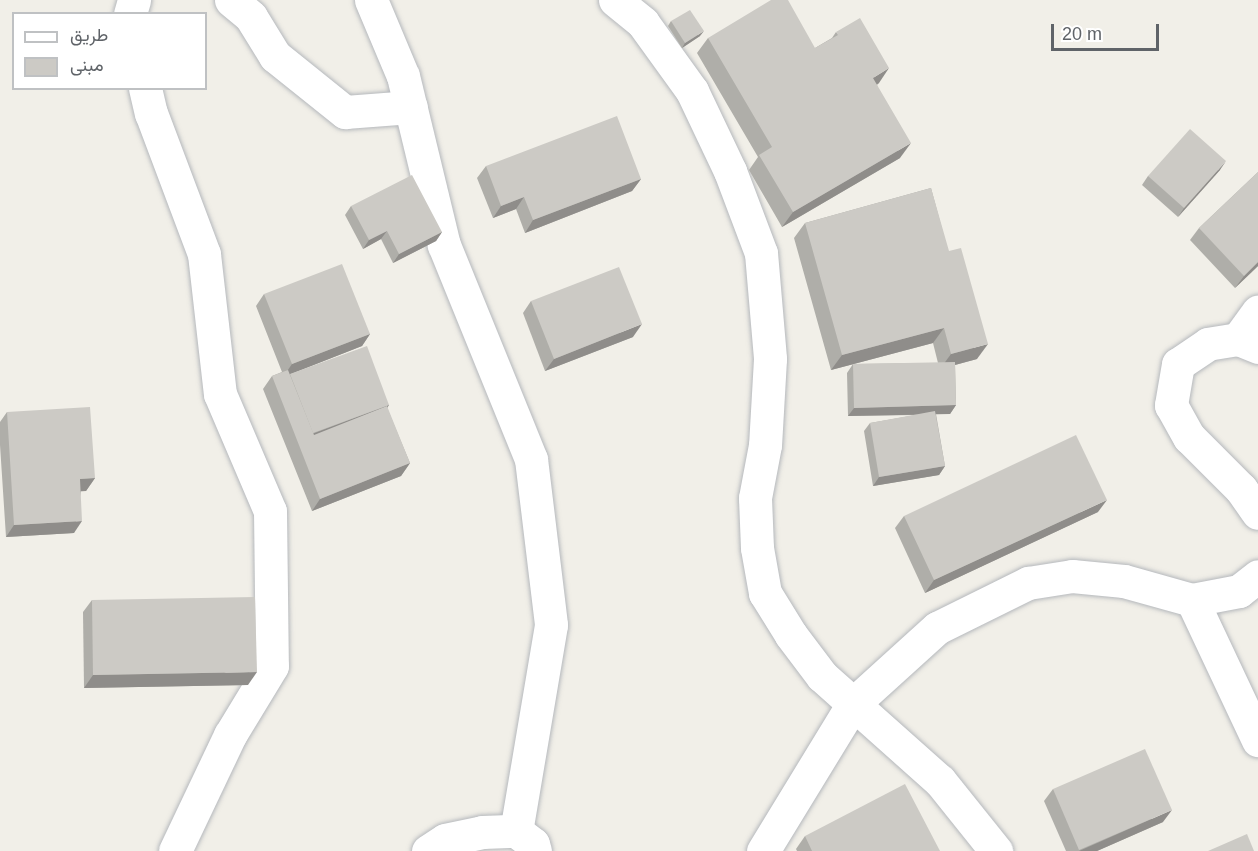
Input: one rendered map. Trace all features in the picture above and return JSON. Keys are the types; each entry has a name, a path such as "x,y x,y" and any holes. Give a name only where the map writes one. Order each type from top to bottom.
{"street":[{"path":"231,0 251,17 275,56 345,112 411,107"},
{"path":"370,0 403,76 444,245 531,459 550,625 525,841 482,832 445,840 428,851"},
{"path":"615,0 643,24 692,91 730,171 761,253 770,359 765,445 755,498 757,548 765,593 791,635 822,676 939,781 996,851"},
{"path":"145,90 151,114 204,254 220,393 270,511 272,666 230,735 175,851"},
{"path":"1258,311 1248,343 1208,344 1178,364 1171,405 1189,437 1240,489 1258,513"},
{"path":"763,851 852,705 937,628 1028,583 1072,576 1124,581 1192,600 1239,591 1258,576"},
{"path":"1192,600 1258,740"}],"building":[{"path":"771,0 788,0 815,48 838,35 836,32 860,18 889,68 873,78 911,143 793,212 759,155 772,147 708,38"},
{"path":"690,10 704,31 685,43 671,21"},
{"path":"617,116 641,179 533,220 524,197 501,206 486,166"},
{"path":"1190,129 1226,161 1184,208 1148,176"},
{"path":"1258,172 1258,262 1244,276 1199,228"},
{"path":"412,175 442,232 399,254 387,231 369,240 351,206"},
{"path":"931,188 949,251 961,248 988,344 951,354 944,328 842,355 805,223"},
{"path":"342,264 370,334 292,364 264,294"},
{"path":"619,267 642,324 554,359 531,301"},
{"path":"367,346 389,405 313,433 290,374"},
{"path":"955,362 956,405 854,408 853,364"},
{"path":"288,370 314,435 387,406 410,463 320,499 272,376"},
{"path":"90,407 95,478 80,479 82,521 14,525 7,412"},
{"path":"935,411 945,466 879,477 870,423"},
{"path":"1076,435 1107,500 934,580 904,516"},
{"path":"255,597 257,672 93,675 92,600"},
{"path":"1145,749 1172,810 1079,850 1053,789"},
{"path":"905,784 940,851 812,851 805,836"},
{"path":"1247,834 1254,851 1208,851"}]}
